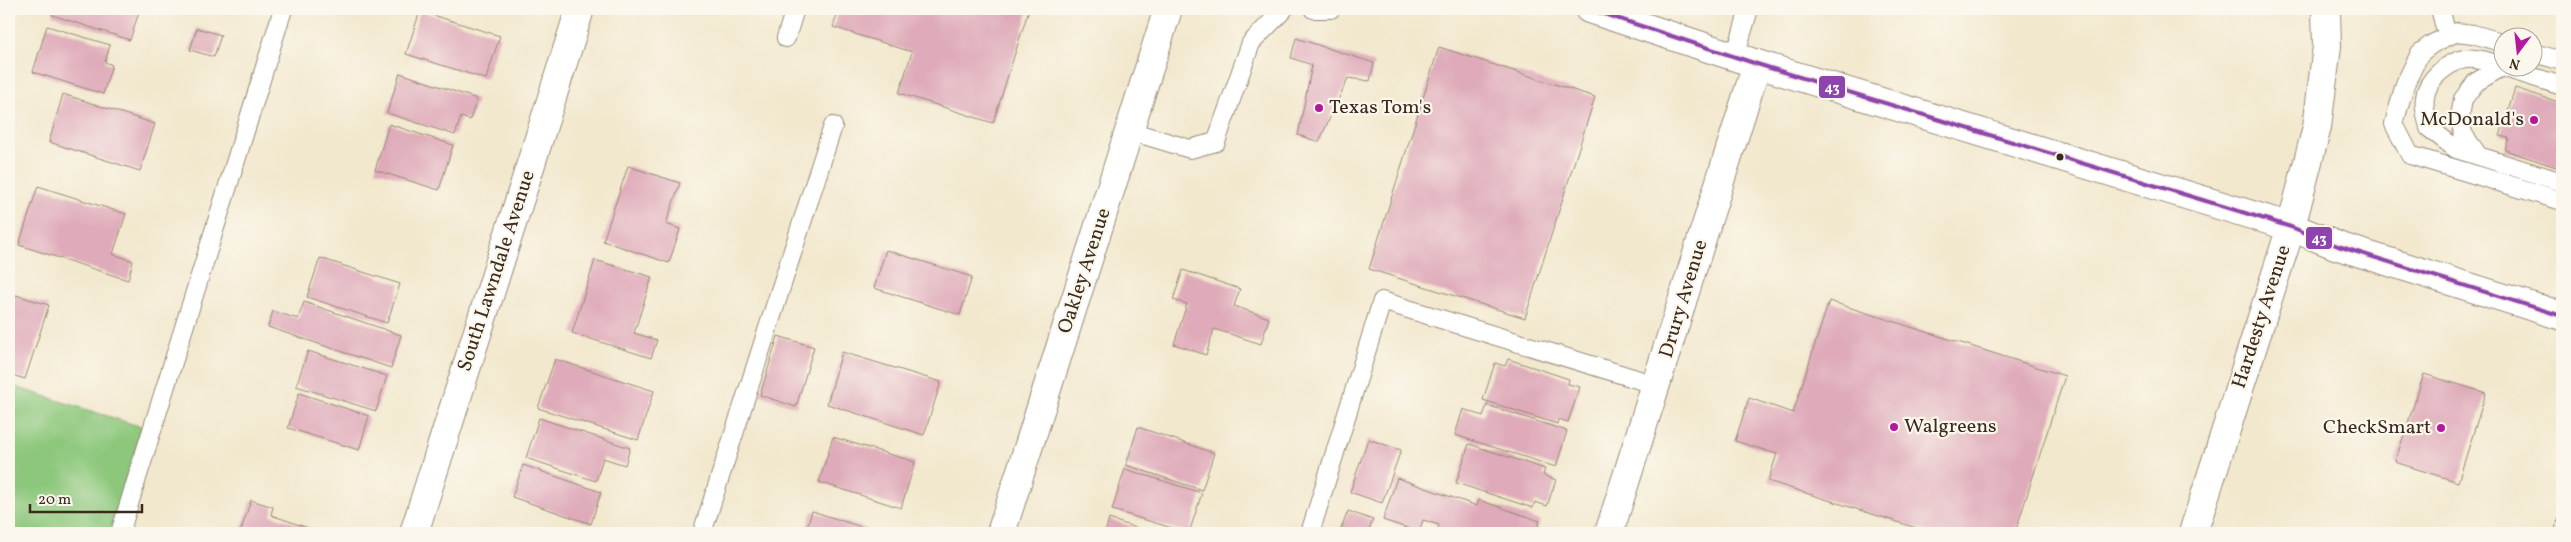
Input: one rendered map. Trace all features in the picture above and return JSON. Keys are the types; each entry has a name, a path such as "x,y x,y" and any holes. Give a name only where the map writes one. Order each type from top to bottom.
{"street":[{"name":"South Lawndale Avenue","path":"414,533 580,9"},
{"name":"Oakley Avenue","path":"1001,533 1168,9"},
{"path":"1589,9 1746,60 2291,227 2338,246 2562,316"},
{"name":"Hardesty Avenue","path":"2193,533 2291,227 2317,127 2327,46 2326,9"},
{"name":"Drury Avenue","path":"1609,533 1656,385 1746,60"}],"lane":[{"path":"120,533 283,9"},
{"path":"786,38 795,9"},
{"path":"1130,130 1190,149 1216,142 1251,43 1284,9"},
{"path":"1313,9 1331,9"},
{"path":"1746,60 1749,9"},
{"path":"2440,9 2447,35"},
{"path":"2494,41 2473,34 2457,32 2447,35 2420,53 2405,84 2394,124 2410,155 2562,201"},
{"path":"2544,56 2562,61"},
{"path":"2494,64 2465,59 2445,68 2431,80 2425,96 2429,128 2456,149 2562,182"},
{"path":"2478,155 2462,134 2460,117 2463,99 2476,82 2494,72"},
{"path":"2538,78 2562,86"},
{"path":"702,533 833,126"},
{"path":"1310,533 1382,300 1656,385"}],"green space":[{"path":"9,385 142,427 109,533 9,533"}],"building":[{"path":"54,9 140,9 130,40 52,15"},
{"path":"839,9 1029,9 993,123 899,93 912,52 833,27"},
{"path":"420,11 500,36 486,79 406,54"},
{"path":"47,26 110,45 105,62 112,65 103,94 33,72"},
{"path":"197,28 221,35 214,57 190,50"},
{"name":"Texas Tom's","path":"1296,38 1374,63 1370,81 1348,78 1319,142 1298,135 1312,65 1291,58"},
{"path":"1439,47 1595,97 1525,318 1369,269"},
{"path":"400,73 477,99 470,120 461,117 455,135 387,113"},
{"name":"McDonald's","path":"2515,88 2562,103 2562,169 2505,150 2509,138 2500,136"},
{"path":"63,94 155,124 140,171 49,142"},
{"path":"389,124 453,145 439,190 375,170"},
{"path":"628,166 680,183 666,224 680,229 669,263 603,241"},
{"path":"38,186 126,214 113,254 133,261 128,280 19,245"},
{"path":"886,250 972,277 960,315 874,288"},
{"path":"320,258 400,284 387,323 307,297"},
{"path":"595,260 652,277 634,333 657,340 651,358 572,333"},
{"path":"1183,270 1240,289 1234,306 1269,318 1261,344 1214,329 1206,355 1174,344 1187,304 1173,300"},
{"path":"9,293 49,305 25,379 9,374"},
{"name":"Walgreens","path":"1829,301 2065,376 2015,533 1932,533 1768,481 1777,454 1735,441 1749,398 1793,413"},
{"path":"304,302 401,335 391,368 268,327 273,311 298,319"},
{"path":"778,336 814,347 796,407 760,395"},
{"path":"308,351 387,376 376,411 296,386"},
{"path":"842,352 941,382 924,435 827,404"},
{"path":"555,359 654,391 638,440 538,408"},
{"path":"1508,359 1569,379 1568,384 1580,387 1568,422 1558,419 1557,424 1483,400 1495,363 1505,366"},
{"name":"CheckSmart","path":"2424,374 2486,393 2458,482 2395,462"},
{"path":"299,393 369,416 359,450 288,428"},
{"path":"1487,405 1567,431 1556,467 1455,435 1463,409 1483,416"},
{"path":"539,418 630,448 625,465 603,458 596,481 526,458"},
{"path":"1138,427 1214,453 1202,490 1126,465"},
{"path":"833,437 915,462 901,508 819,482"},
{"path":"1368,439 1401,450 1382,503 1350,492"},
{"path":"1469,444 1545,469 1543,475 1556,480 1547,506 1535,502 1533,508 1456,483"},
{"path":"523,465 601,492 591,524 512,497"},
{"path":"1125,469 1202,493 1189,533 1112,510"},
{"path":"1397,478 1477,506 1479,500 1540,521 1536,533 1441,533 1437,532 1439,525 1423,520 1419,532 1383,520"},
{"path":"251,500 273,507 271,515 323,533 240,533"},
{"path":"2562,507 2562,533 2554,533"},
{"path":"812,511 880,533 805,533"},
{"path":"1348,511 1373,520 1368,533 1340,532"},
{"path":"1109,519 1152,533 1105,533"}],"transit line":[{"name":"43","path":"1589,9 1757,64 2291,227 2338,246 2562,316"}],"place":[{"name":"Texas Tom's","path":"1319,108"},
{"name":"McDonald's","path":"2534,120"},
{"name":"Walgreens","path":"1894,427"},
{"name":"CheckSmart","path":"2441,428"}]}
